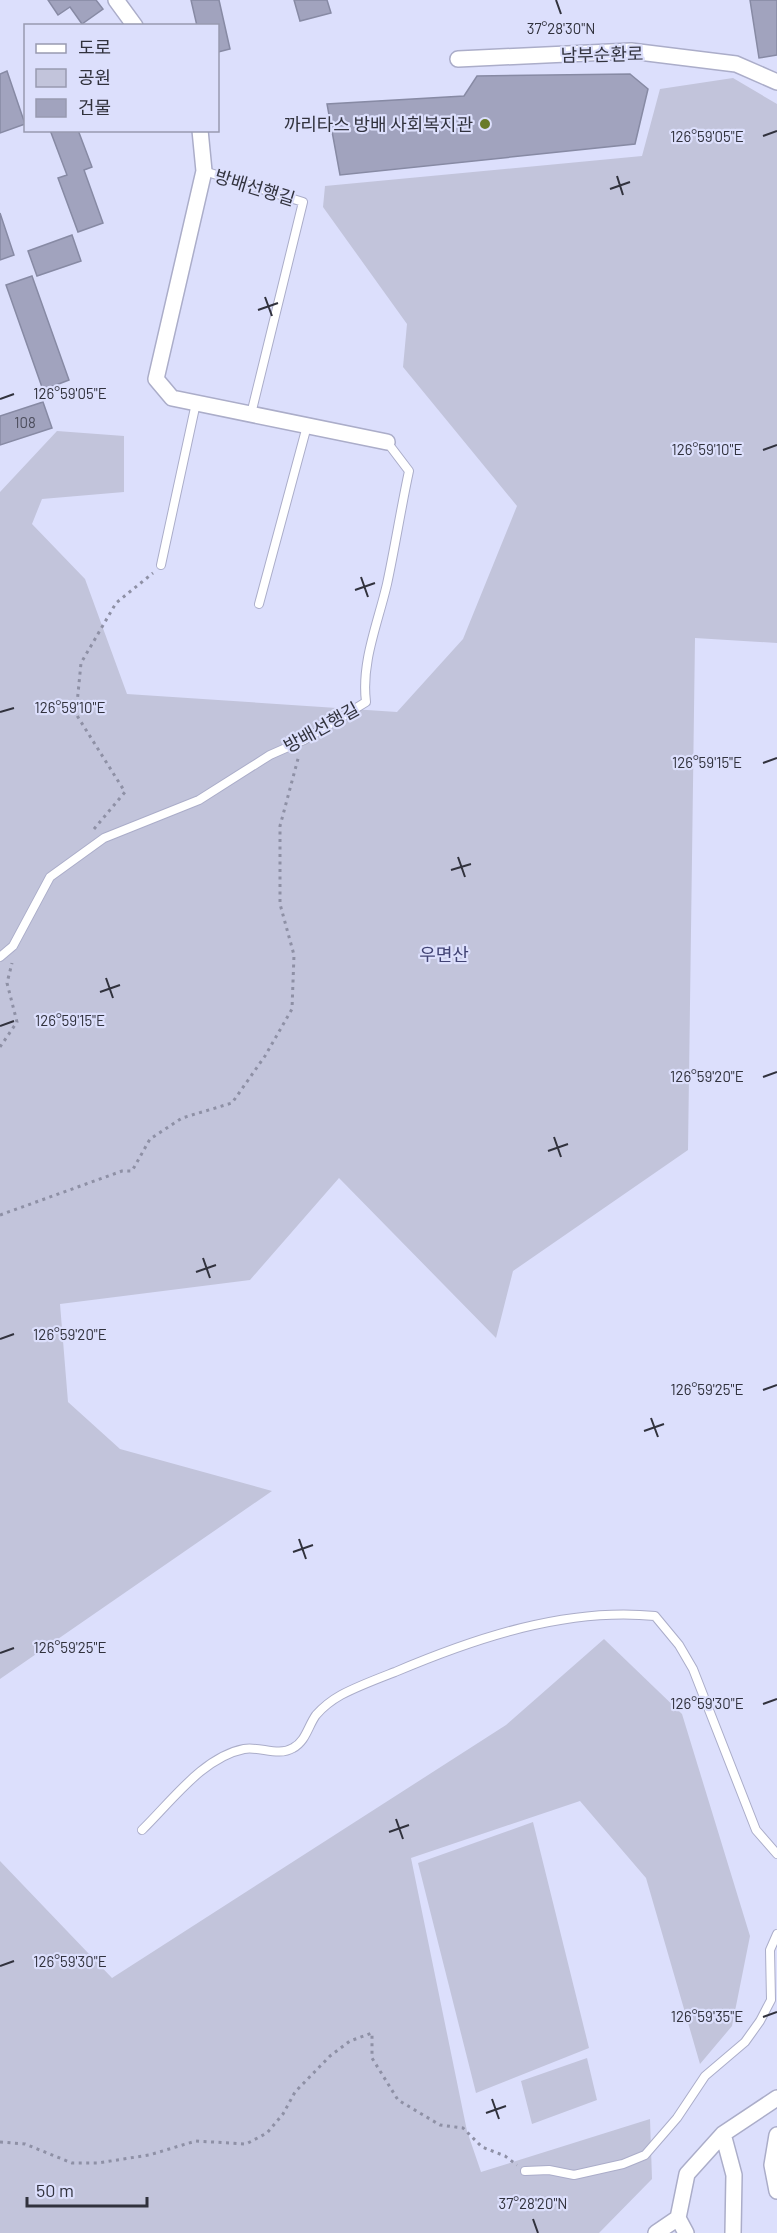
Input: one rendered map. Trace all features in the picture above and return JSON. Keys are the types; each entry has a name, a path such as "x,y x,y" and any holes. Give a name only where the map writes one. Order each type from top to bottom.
{"street":[{"path":"116,0 134,24"},
{"name":"남부순환로","path":"458,59 631,51 736,64 777,82"},
{"name":"방배선행길","path":"200,132 204,171 156,379 172,398 387,442"},
{"path":"686,2233 678,2218 687,2174 723,2134 777,2098"},
{"path":"723,2134 734,2175 733,2233"},
{"path":"777,2135 772,2165 777,2191"},
{"path":"656,2233 678,2218"}],"lane":[{"name":"방배선행길","path":"204,171 303,202 251,414"},
{"path":"161,565 196,403"},
{"path":"259,604 307,426"},
{"name":"방배선행길","path":"0,957 13,946 50,877 104,838 199,800 270,755 304,740 366,702 364,688 373,634 387,585 409,471 387,442"},
{"path":"142,1830 207,1766 244,1749 283,1752 294,1748 301,1742 316,1716 335,1699 356,1689 452,1648 531,1627 625,1613 655,1616 679,1645 693,1669 756,1830 777,1854"},
{"path":"525,2171 549,2170 574,2175 623,2164 645,2155 677,2118 705,2076 744,2042 760,2021 771,2000 770,1950 777,1934"}],"path":[{"path":"89,835 125,792 76,714 81,663 117,603 161,565"},
{"path":"0,1215 122,1171 132,1171 150,1139 182,1118 232,1103 265,1056 292,1009 294,955 280,904 279,826 304,740"},
{"path":"0,1047 17,1022 7,983 18,936"},
{"path":"0,2142 26,2144 72,2163 98,2163 149,2155 196,2141 246,2144 267,2133 283,2114 295,2092 330,2056 350,2041 372,2034 372,2058 398,2100 440,2125 464,2128 482,2146 505,2156 525,2171"}],"green space":[{"name":"우면산","path":"733,78 777,104 777,643 695,638 688,1150 513,1271 496,1338 339,1178 250,1280 60,1304 68,1402 120,1449 272,1491 0,1679 0,492 57,431 124,436 124,492 42,499 32,524 85,579 127,694 397,712 463,639 517,506 403,367 407,324 323,207 325,186 642,156 660,89"},
{"path":"604,1639 682,1714 750,1936 732,2026 700,2064 646,1878 580,1801 411,1858 467,2131 481,2172 650,2119 652,2179 599,2233 0,2233 0,1861 112,1978 506,1725"},
{"path":"533,1822 589,2048 476,2093 418,1863"},
{"path":"587,2058 597,2100 532,2124 521,2081"}],"building":[{"path":"48,0 96,0 103,9 82,24 70,7 58,15"},
{"path":"191,0 219,0 230,49 219,52 219,24 197,24"},
{"path":"294,0 327,0 331,13 300,21"},
{"path":"750,0 777,0 777,55 759,58"},
{"path":"7,71 24,124 0,133 0,74"},
{"name":"까리타스 방배 사회복지관","path":"630,74 648,89 635,144 340,175 327,104 464,96 477,76"},
{"path":"51,132 79,132 92,167 84,170 103,223 78,232 58,178 67,175"},
{"path":"0,213 14,255 0,260"},
{"path":"72,235 81,261 37,276 28,251"},
{"path":"32,276 69,380 43,390 6,285"},
{"path":"43,402 52,428 0,445 0,416"}],"place":[{"name":"까리타스 방배 사회복지관","path":"485,124"}]}
